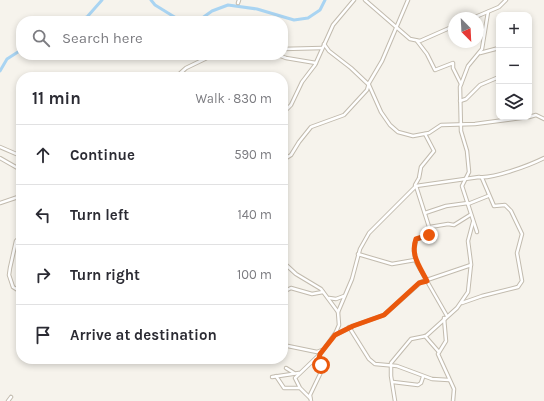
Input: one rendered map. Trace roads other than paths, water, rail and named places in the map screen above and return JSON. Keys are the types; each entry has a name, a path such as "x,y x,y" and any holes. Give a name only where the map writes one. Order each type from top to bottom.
{"street":[{"path":"288,108 291,105 302,82 316,63 333,25 354,0"},
{"path":"365,0 410,39 417,41 427,54 436,70 453,63 461,84"},
{"path":"288,157 292,155 308,129 315,124 334,120 344,115 367,90 380,67 408,0"},
{"path":"484,14 499,7 506,0"},
{"path":"477,232 470,215 463,188 464,180 469,172 461,124 460,101 461,84 470,63 479,53 488,12"},
{"path":"417,41 448,28"},
{"path":"324,44 329,51 351,68 369,86 378,107 395,131 414,136 425,134 440,125 496,120"},
{"path":"288,49 322,48"},
{"path":"479,53 496,49"},
{"path":"288,58 316,63"},
{"path":"182,72 186,68 203,60"},
{"path":"460,101 466,99 480,85 496,78"},
{"path":"532,116 536,115 544,119"},
{"path":"320,354 319,358 322,370 311,400 295,380 299,373 320,354 335,335 339,325 338,312 352,279 358,254 369,233 415,187 419,181 421,167 434,151 425,134"},
{"path":"0,147 16,154"},
{"path":"0,158 16,167"},
{"path":"415,187 489,178 530,165 544,158"},
{"path":"394,401 390,366 411,339 425,336 461,304 482,296 513,289 519,286 522,281 517,253 521,231 511,211 504,204 495,206 488,196 482,178"},
{"path":"415,187 430,227 430,235 415,241 415,260 446,317 446,341 439,352"},
{"path":"425,213 446,206 468,204 488,196"},
{"path":"0,203 16,198"},
{"path":"430,227 448,224 454,225 470,215"},
{"path":"461,304 469,289 471,265 468,241 473,222"},
{"path":"16,241 9,271 13,287 16,289"},
{"path":"358,254 392,264 415,260"},
{"path":"335,335 349,327 384,315 419,283 471,265"},
{"path":"288,267 296,274 323,292 338,312"},
{"path":"288,290 291,288 312,294 323,292"},
{"path":"328,298 336,299 344,296"},
{"path":"349,327 373,364 403,367 423,377 449,380"},
{"path":"425,336 439,352 440,361 454,391 453,401"},
{"path":"288,346 317,352 323,350"},
{"path":"286,368 294,373"},
{"path":"272,377 299,373"},
{"path":"276,376 284,388 300,388"},
{"path":"392,382 418,385 421,383 423,377"},
{"path":"8,401 10,397"}],"waterway":[{"path":"88,16 102,0"},
{"path":"151,0 155,5 173,16"},
{"path":"288,18 294,20 308,18 320,10 325,0"},
{"path":"205,16 212,11 228,5 257,9 281,16"},
{"path":"0,71 7,59 16,53"}]}
